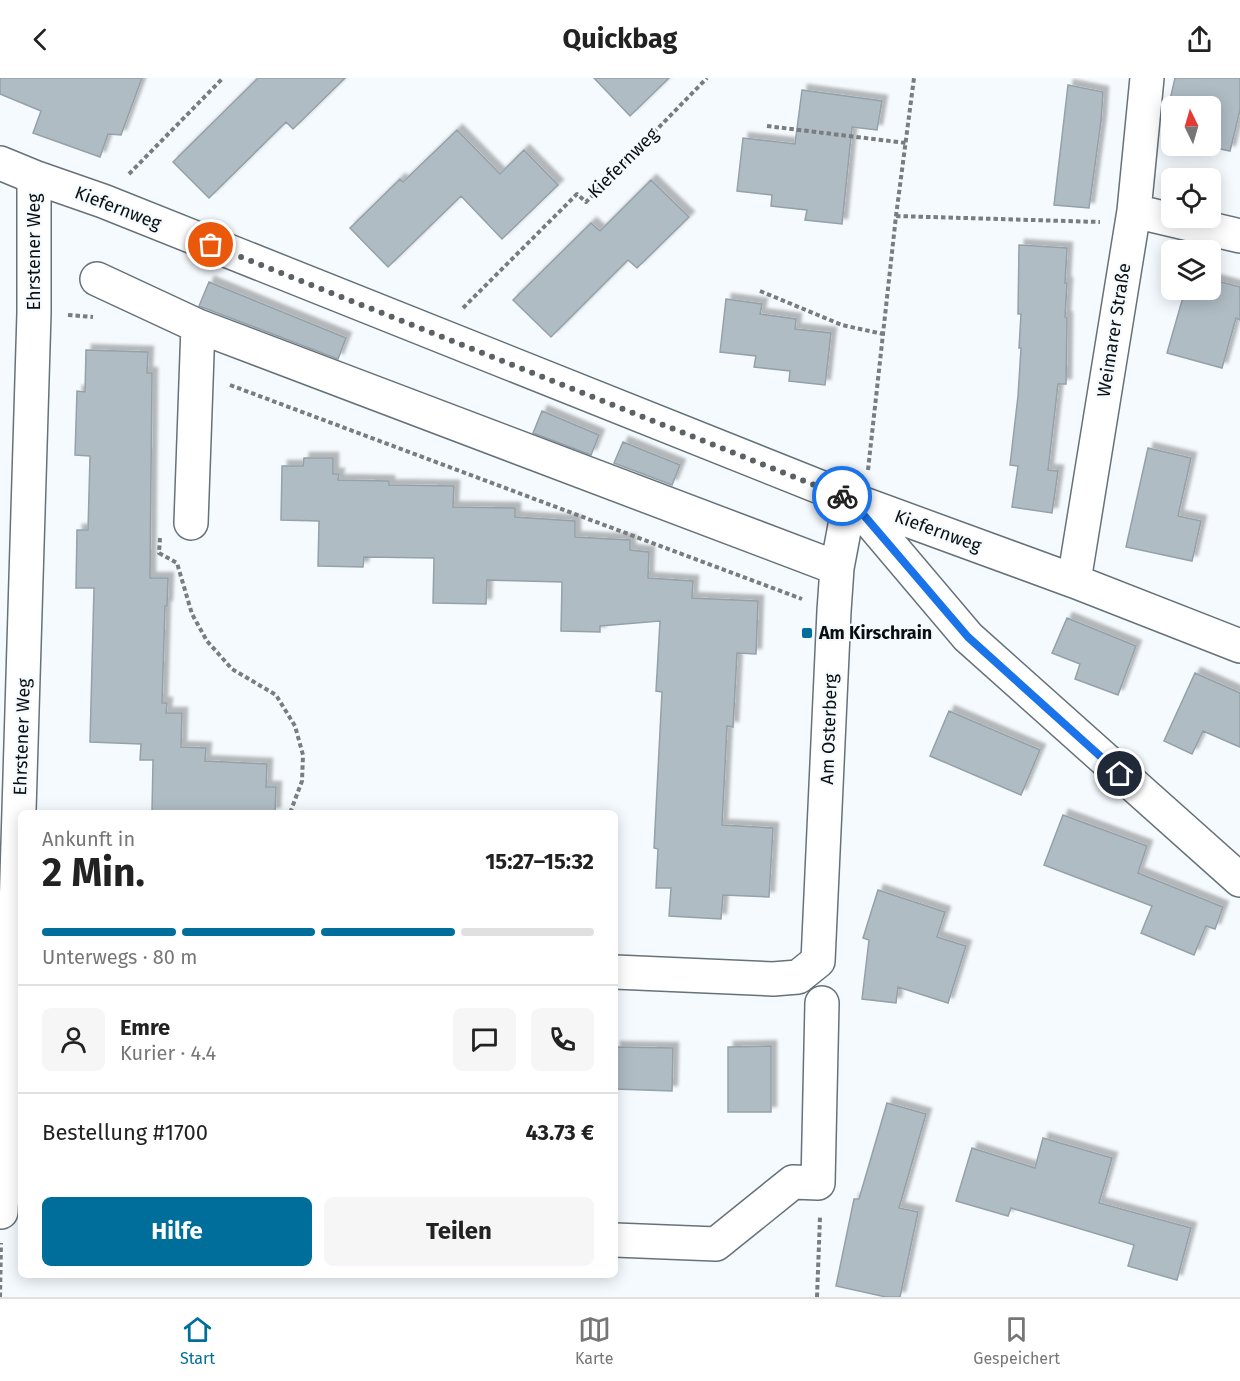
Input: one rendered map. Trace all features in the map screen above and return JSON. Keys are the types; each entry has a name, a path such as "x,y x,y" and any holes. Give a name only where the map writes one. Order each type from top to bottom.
{"street":[{"name":"Weimarer Straße","path":"1074,581 1134,211 1147,78"},
{"name":"Kiefernweg","path":"0,163 103,201 850,499 1074,581 1240,646"},
{"name":"Ehrstener Weg","path":"7,1213 12,942 34,313 34,177"},
{"path":"1134,211 1240,236"},
{"path":"97,279 198,326 837,568"},
{"path":"191,523 198,326"},
{"path":"850,499 968,637 1240,880"},
{"name":"Am Osterberg","path":"618,972 773,979 798,977 818,961 834,611 837,568 850,499"},
{"path":"618,1240 716,1244 793,1182 819,1197 822,1003"}],"path":[{"path":"103,201 223,78"},
{"name":"Kiefernweg","path":"436,335 577,194 586,202 707,78"},
{"path":"850,499 869,470 896,216 914,78"},
{"path":"767,126 906,143"},
{"path":"896,216 1109,223 1134,211"},
{"path":"760,291 842,325 883,334"},
{"path":"196,372 834,611"},
{"path":"160,533 159,553 177,563 192,614 207,641 232,669 276,694 296,726 303,755 302,782 291,810"},
{"path":"817,1297 819,1197"},
{"path":"0,1297 7,1213"}],"building":[{"path":"0,78 142,78 121,135 108,134 100,157 33,133 41,111 0,94"},
{"path":"258,78 345,78 293,129 286,122 209,198 173,162"},
{"path":"594,78 669,78 630,116"},
{"path":"1175,78 1240,78 1240,110 1230,151 1221,149 1221,96 1171,96"},
{"path":"1068,85 1103,92 1089,208 1054,205"},
{"path":"802,90 882,101 877,130 852,127 842,224 805,220 807,210 771,206 772,195 737,191 743,138 795,144"},
{"path":"457,130 500,174 524,150 558,185 502,239 461,196 388,267 350,228 400,179 403,182"},
{"path":"651,180 689,217 637,268 628,260 551,337 513,300 591,223 600,231"},
{"path":"1019,245 1067,248 1066,384 1058,384 1048,470 1058,471 1052,513 1012,507 1018,466 1010,465 1021,348 1019,348 1021,314 1018,314"},
{"path":"209,282 346,338 338,359 199,306"},
{"path":"1221,282 1240,287 1240,320 1236,318 1222,368 1167,353 1182,300 1221,300"},
{"path":"726,299 762,304 760,314 796,319 795,329 831,333 825,385 789,381 790,371 754,367 756,356 720,352"},
{"path":"86,350 148,352 147,373 152,373 150,578 168,578 162,703 167,703 166,713 182,713 181,747 206,748 205,761 267,764 266,787 276,787 275,810 152,810 153,760 140,760 141,744 90,742 94,588 76,588 77,530 88,530 90,456 75,455 77,391 85,392"},
{"path":"542,411 599,435 591,455 533,433"},
{"path":"623,442 680,465 672,485 614,463"},
{"path":"1148,448 1191,458 1178,516 1201,521 1192,561 1126,547"},
{"path":"304,458 333,458 333,474 339,474 338,480 389,481 389,485 454,486 453,507 515,508 515,517 575,521 575,537 630,540 630,550 649,552 648,578 693,581 692,598 758,601 756,654 737,653 733,727 727,726 722,825 773,828 769,897 723,895 721,919 669,916 671,888 656,888 658,849 654,848 662,692 656,691 660,621 600,626 600,632 561,631 562,582 487,580 486,604 433,603 434,558 364,557 363,567 318,566 319,521 281,520 282,466 303,466"},
{"path":"1067,618 1136,646 1118,695 1075,679 1080,664 1052,653"},
{"path":"1195,673 1240,693 1240,747 1203,731 1192,754 1164,741"},
{"path":"949,711 1040,750 1021,795 930,756"},
{"path":"1063,815 1147,846 1138,873 1223,907 1215,929 1206,926 1194,955 1141,933 1152,906 1044,865"},
{"path":"878,890 945,912 937,937 966,946 948,1003 898,987 896,1003 862,999 869,940 863,938"},
{"path":"771,1046 771,1112 728,1112 728,1047"},
{"path":"618,1047 673,1048 672,1091 618,1089"},
{"path":"887,1103 926,1114 899,1208 918,1212 900,1297 886,1297 836,1286 854,1199 859,1199"},
{"path":"1043,1138 1112,1158 1099,1203 1191,1228 1177,1280 1128,1266 1134,1245 1011,1208 1008,1216 956,1201 972,1148 1035,1168"}],"way so far":[{"path":"211,245 842,496"}],"place":[{"name":"Am Kirschrain","path":"807,633"}],"route":[{"path":"842,496 850,499 968,637 1120,774"}]}
